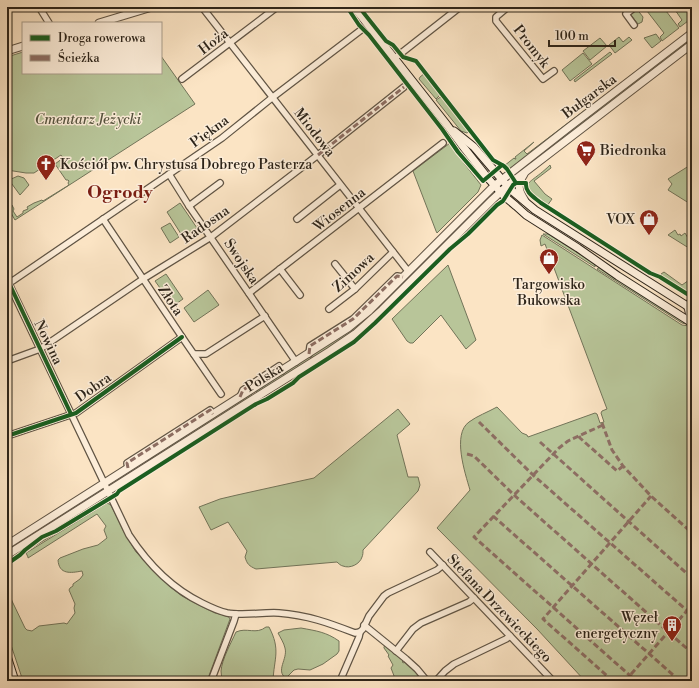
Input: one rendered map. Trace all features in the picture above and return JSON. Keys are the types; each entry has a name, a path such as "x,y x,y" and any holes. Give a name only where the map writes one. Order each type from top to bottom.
{"street":[{"path":"39,7 48,22"},
{"path":"102,22 152,7"},
{"name":"Miodowa","path":"202,7 408,271"},
{"name":"Hoża","path":"182,79 277,7"},
{"path":"354,7 447,124 464,149 500,192 526,215 578,248 618,276 692,322"},
{"path":"395,58 460,7"},
{"name":"Promyk","path":"508,7 496,17 496,21 543,79 554,71"},
{"path":"634,25 626,14 635,7"},
{"name":"Piękna","path":"8,282 222,138 361,30"},
{"name":"Bułgarska","path":"502,179 692,33"},
{"name":"Bułgarska","path":"507,186 692,44"},
{"path":"7,51 22,46"},
{"name":"Radosna","path":"7,361 40,349 143,279 211,237 404,87"},
{"path":"447,124 474,147 507,186 545,217 690,309"},
{"name":"Wiosenna","path":"249,293 443,143"},
{"path":"525,172 520,180 519,186 522,195 528,204"},
{"name":"Swojska","path":"169,174 189,206 296,362"},
{"name":"Polska","path":"7,545 104,483 127,466 212,412 240,397 282,371 354,324 369,311 502,179"},
{"path":"189,206 220,183"},
{"path":"298,219 340,185"},
{"name":"Polska","path":"7,555 355,334 382,310 507,186"},
{"name":"Złota","path":"103,219 221,394"},
{"name":"Zimowa","path":"329,310 355,289 393,252"},
{"path":"335,264 355,289"},
{"path":"280,269 300,295"},
{"name":"Nowina","path":"8,282 129,536 137,547 171,584 185,594 221,612 236,614 277,613 305,616 319,619 355,633 360,632"},
{"path":"692,299 690,309 692,322"},
{"path":"674,312 690,309"},
{"path":"194,354 206,354 265,316"},
{"name":"Dobra","path":"7,436 76,413 182,337"},
{"name":"Stefana Drzewieckiego","path":"430,552 550,680"},
{"path":"340,681 360,632 369,616 384,596 443,566"},
{"path":"396,651 413,629 421,623 469,602 474,598"},
{"path":"211,681 236,614"},
{"path":"364,625 417,669 427,681"},
{"path":"436,681 454,664 510,636"},
{"path":"7,656 15,681"}],"green space":[{"path":"656,7 663,7 679,28 662,41 660,37 664,33 647,11 650,8 652,10"},
{"path":"673,7 691,7 692,18 680,27 678,24 682,20"},
{"path":"636,8 643,17 642,22 638,24 631,15"},
{"path":"692,29 508,170 504,166 514,158 516,159 515,157 534,142 524,151 527,154"},
{"path":"656,34 661,41 652,48 644,38"},
{"path":"619,37 623,42 629,37 632,40 615,53 609,45"},
{"path":"692,37 672,56 513,177 543,154 556,141"},
{"path":"600,38 607,46 590,60 583,51"},
{"name":"Cmentarz Jeżycki","path":"22,52 22,74 162,74 162,57 195,104 15,220 8,208 12,205 14,209 13,211 17,217 23,213 23,211 28,209 27,207 42,200 43,201 69,185 69,181 66,180 55,164 63,158 61,155 34,173 7,170 7,57"},
{"path":"610,52 612,54 575,82 574,80"},
{"path":"583,53 592,64 570,81 562,70"},
{"path":"425,73 441,94 436,99 419,79"},
{"path":"442,96 470,131 467,133 461,131 436,100"},
{"path":"440,121 482,178 458,151 438,122"},
{"path":"450,143 481,185 478,192 437,233 413,171"},
{"path":"692,164 692,205 668,190 672,184 668,179"},
{"path":"550,165 551,168 534,181 545,194 552,199 547,206 530,193 527,188 530,181"},
{"path":"18,176 24,178 29,185 20,195 9,180"},
{"path":"180,203 197,228 183,237 167,212"},
{"path":"494,205 495,206 468,233 449,249 390,308 390,306 448,248 467,232"},
{"path":"496,207 497,208 470,235 451,250"},
{"path":"170,223 179,237 170,243 161,228"},
{"path":"460,224 446,241 388,300 350,334 257,394 256,391 357,325"},
{"path":"675,230 678,235 680,234 681,236 685,233 692,245 692,250 668,235"},
{"path":"543,234 548,234 595,264 595,267"},
{"path":"542,235 682,325 689,326 688,328 691,330 692,329 692,681 585,681 537,629 437,528 470,490 461,454 461,435 464,428 472,420 497,407 522,433 528,437 595,413 597,414 600,423 604,422 601,413 607,409 545,244 541,246 540,240"},
{"path":"451,250 390,312 389,311"},
{"path":"448,265 476,340 466,349 441,315 413,343 410,343 392,319"},
{"path":"600,267 690,325 682,323 597,269"},
{"path":"664,272 682,285 692,278 692,287 689,291 685,292 660,276"},
{"path":"166,274 183,299 173,306 155,281"},
{"path":"208,290 219,305 194,322 184,308"},
{"path":"251,394 253,396 115,483 161,451"},
{"path":"398,409 410,424 397,435 408,477 418,477 420,485 418,491 363,550 361,560 357,564 346,567 341,566 337,562 256,569 248,563 245,557 247,551 228,522 211,530 199,507 220,499 314,478"},
{"path":"224,423 119,489 118,488"},
{"path":"107,503 111,505 124,532 136,552 169,586 182,596 215,613 228,616 230,619 207,681 23,681 7,633 7,585 12,601 27,630 32,631 39,626 64,623 67,624 75,613 75,604 69,590 83,575 82,571 63,571 58,560 83,549 98,545 107,538 104,530 106,526 97,514 28,558 26,553"},
{"path":"100,506 25,552 42,539 57,532"},
{"path":"269,627 273,635 276,648 273,681 222,681 221,671 223,661 236,632 244,630 255,631"},
{"path":"301,628 321,632 339,641 339,651 323,664 310,670 294,670 286,678 282,672 285,648 278,633 284,630"},
{"path":"385,645 404,660 402,662 404,663 406,661 424,681 396,681 391,668 393,665 384,648"}],"marked path":[{"path":"318,155 404,87"},
{"path":"309,354 310,346 353,319 397,276 403,277"},
{"path":"240,397 243,390 279,366 282,371"},
{"path":"128,468 127,463 210,410 213,414"},
{"path":"479,422 533,475 692,615"},
{"path":"602,423 612,450 623,466 651,496 692,533"},
{"path":"603,425 568,441 559,448 474,537 636,681"},
{"path":"579,436 617,471 623,466"},
{"path":"540,442 692,578"},
{"path":"467,454 474,456 514,495 692,653"},
{"path":"613,681 543,619 651,496"},
{"path":"493,516 680,681"},
{"path":"625,681 692,605"}],"cycle path":[{"path":"347,7 359,25 369,35 458,152 483,181 502,165"},
{"path":"359,7 386,41 393,45 403,57 416,61 493,160 504,166 516,183"},
{"path":"7,564 42,537 56,531 117,494 119,491 256,404 293,383 299,377 354,342 450,249 503,201 513,185 516,183 526,183 528,192 541,203 650,273 660,277 692,297"},
{"path":"9,283 71,414"},
{"path":"7,436 76,413 182,337"}],"place":[{"name":"Biedronka","path":"586,167"},
{"name":"Kościół pw. Chrystusa Dobrego Pasterza","path":"46,181"},
{"name":"VOX","path":"649,236"},
{"name":"Targowisko Bukowska","path":"549,275"},
{"name":"Węzeł energetyczny","path":"672,642"}],"district":[{"name":"Ogrody","path":"120,192"}]}
